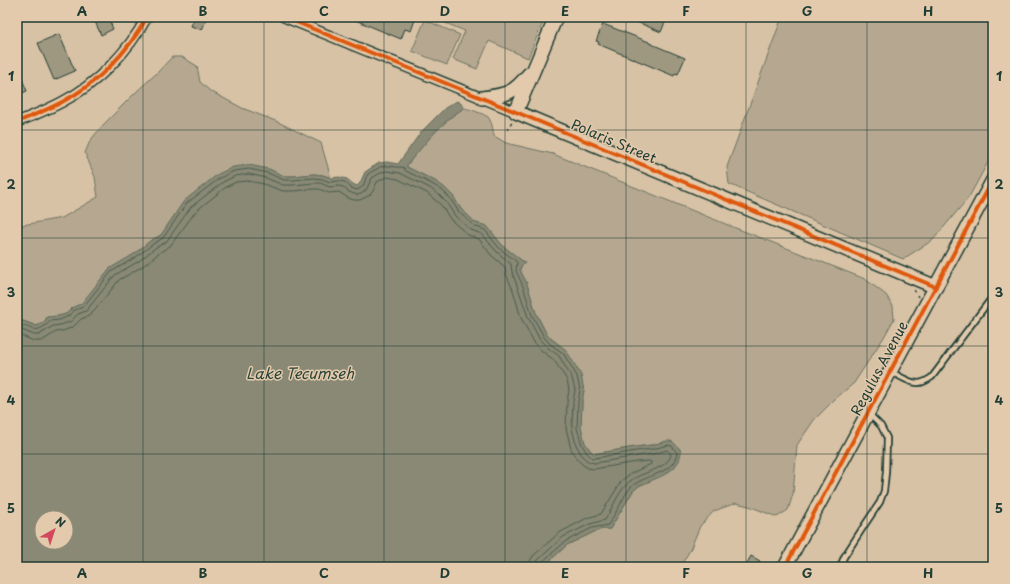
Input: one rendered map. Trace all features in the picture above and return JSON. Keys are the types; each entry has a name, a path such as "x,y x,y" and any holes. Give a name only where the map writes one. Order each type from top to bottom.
{"street":[{"path":"17,122 62,102 91,82 107,69 117,58 137,34 147,17"},
{"name":"Polaris Street","path":"284,17 482,98 515,116 936,287"},
{"path":"515,116 556,17"},
{"path":"482,98 500,96 509,93 520,84 536,65"},
{"name":"Regulus Avenue","path":"785,567 936,287 988,200 993,180"}],"lane":[{"path":"890,372 912,382 921,383 926,381 936,371 993,296"},
{"path":"840,567 844,557 880,502 884,491 887,438 881,426 868,413"}],"path":[{"path":"508,130 515,116"},
{"path":"913,288 919,299"}],"shaded area":[{"path":"431,17 545,17 528,58 489,41 477,69 453,59 465,31"},
{"path":"782,17 993,17 993,153 969,197 933,240 903,259 729,184 727,167"},
{"path":"425,20 460,35 447,65 412,51"},
{"path":"172,57 182,57 197,66 200,82 210,91 242,108 278,122 321,143 331,178 314,174 284,176 269,169 184,201 161,235 150,241 134,254 81,304 60,316 47,317 45,321 37,326 23,321 17,322 17,226 62,218 98,197 95,177 85,153 90,141 102,126"},
{"path":"464,108 488,117 494,136 506,143 553,154 865,279 886,295 893,306 894,319 884,337 854,383 814,420 797,445 793,494 788,510 777,517 749,506 736,503 714,511 700,526 690,550 680,567 543,567 567,545 602,529 610,529 633,491 639,486 667,441 652,445 594,454 590,450 585,443 581,427 584,390 566,350 547,335 536,313 527,284 520,270 524,263 502,245 487,226 476,223 461,209 453,196 435,181 407,167 407,165 433,134 456,113"}],"water":[{"name":"Lake Tecumseh","path":"457,101 463,105 464,108 456,113 434,134 407,165 407,167 444,187 453,196 461,209 476,223 487,226 502,245 525,263 521,266 520,270 527,284 536,313 547,335 566,350 581,375 584,390 581,427 585,443 590,450 594,454 671,441 680,449 681,453 679,461 674,468 664,475 639,486 633,491 610,529 602,529 567,545 543,567 17,567 17,322 23,321 37,326 45,321 47,317 66,314 73,307 81,304 109,269 161,235 184,201 218,174 233,167 249,165 269,169 284,176 314,174 331,178 339,177 347,179 357,186 365,172 379,163 387,162 398,164 421,132 445,108"}],"building":[{"path":"93,17 108,17 113,29 101,35"},
{"path":"195,17 207,17 202,30 191,26"},
{"path":"348,17 416,17 411,31 405,29 401,39"},
{"path":"625,17 667,17 661,32"},
{"path":"603,24 685,58 678,74 675,73 674,76 598,44 599,42 596,41"},
{"path":"59,34 75,71 54,80 38,43"},
{"path":"17,67 27,91 17,95"},
{"path":"751,556 760,561 757,567 745,567"}],"cycle path":[{"path":"17,122 56,105 75,95 87,86 121,55 131,43 147,17"},
{"path":"284,17 936,287"},
{"path":"785,567 993,180"}]}
